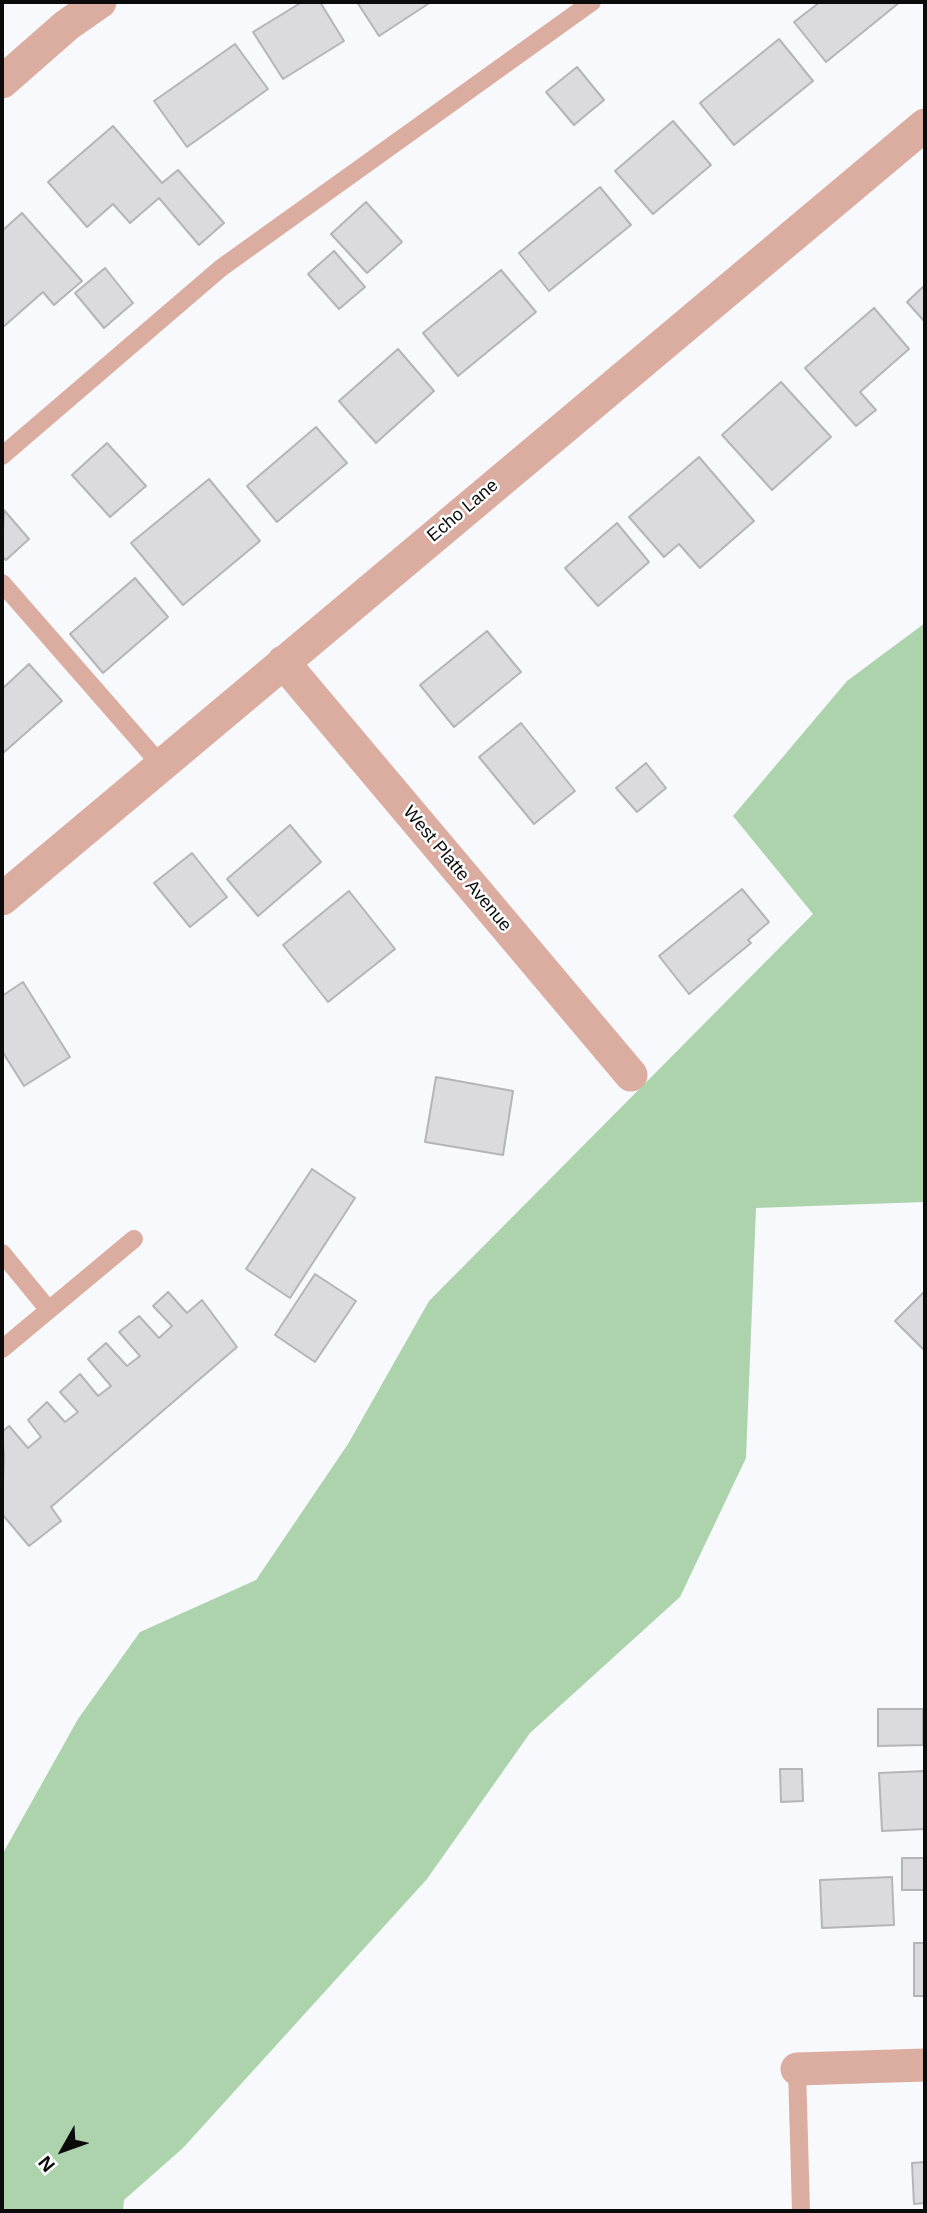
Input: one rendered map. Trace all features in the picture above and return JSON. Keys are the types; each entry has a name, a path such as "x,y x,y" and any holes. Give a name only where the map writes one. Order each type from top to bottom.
{"street":[{"path":"2,82 67,25 100,2"},
{"name":"Echo Lane","path":"2,899 925,125"},
{"name":"West Platte Avenue","path":"283,662 631,1075"},
{"path":"796,2069 925,2066"}],"lane":[{"path":"2,456 221,268 592,2"},
{"path":"2,583 161,765"},
{"path":"2,1349 134,1239"},
{"path":"2,1253 48,1309"},
{"path":"796,2069 801,2211"}],"green space":[{"path":"925,623 925,1202 756,1208 746,1458 680,1597 530,1733 427,1879 183,2148 124,2200 123,2211 2,2211 2,1855 78,1719 140,1632 256,1580 348,1444 429,1301 813,914 733,816 847,681"}],"building":[{"path":"302,2 320,2 344,41 283,79 253,32"},
{"path":"357,2 431,2 379,36"},
{"path":"820,2 900,2 826,62 794,22"},
{"path":"779,39 813,81 734,145 700,103"},
{"path":"235,44 268,89 187,147 154,101"},
{"path":"577,67 604,100 574,125 546,92"},
{"path":"673,121 711,165 653,214 615,171"},
{"path":"113,126 162,183 178,170 224,223 199,245 159,198 130,223 113,204 87,227 48,182"},
{"path":"600,187 631,225 549,291 519,253"},
{"path":"366,202 402,242 367,273 331,234"},
{"path":"22,213 82,281 54,305 43,292 2,328 2,231"},
{"path":"334,251 365,287 339,309 308,274"},
{"path":"105,268 133,303 104,328 75,293"},
{"path":"501,270 536,312 458,376 423,333"},
{"path":"925,285 925,322 907,302"},
{"path":"874,308 909,349 860,392 876,410 856,426 805,368"},
{"path":"398,349 434,391 376,443 339,401"},
{"path":"781,382 831,437 772,490 722,435"},
{"path":"316,427 347,463 277,522 247,486"},
{"path":"107,443 146,486 110,517 72,475"},
{"path":"699,457 754,521 700,568 679,544 664,557 629,517"},
{"path":"209,479 260,541 183,605 131,543"},
{"path":"4,510 29,539 6,560 2,556"},
{"path":"617,523 649,562 598,606 565,568"},
{"path":"135,578 168,617 103,673 70,634"},
{"path":"487,631 521,672 454,727 420,685"},
{"path":"29,664 62,701 2,754 2,689"},
{"path":"521,723 575,791 534,824 479,757"},
{"path":"646,763 666,788 637,812 616,788"},
{"path":"290,825 321,862 258,916 227,879"},
{"path":"192,853 227,897 190,927 154,883"},
{"path":"742,889 769,922 748,940 751,943 689,994 659,956"},
{"path":"349,891 395,949 328,1002 283,945"},
{"path":"23,982 70,1057 24,1086 2,1051 2,996"},
{"path":"436,1077 513,1091 503,1155 425,1142"},
{"path":"312,1169 355,1198 290,1298 246,1269"},
{"path":"315,1274 356,1301 315,1362 275,1335"},
{"path":"925,1291 925,1351 895,1321"},
{"path":"168,1292 187,1313 202,1300 237,1347 51,1507 61,1521 29,1546 2,1514 2,1432 9,1426 28,1448 41,1437 28,1420 47,1402 65,1422 78,1412 60,1392 80,1374 98,1396 111,1386 88,1359 106,1343 127,1366 140,1356 119,1332 139,1316 159,1338 172,1326 153,1306"},
{"path":"878,1709 923,1709 923,1745 878,1746"},
{"path":"780,1769 802,1769 803,1801 781,1802"},
{"path":"925,1771 925,1829 882,1831 879,1773"},
{"path":"902,1858 925,1858 925,1890 902,1890"},
{"path":"892,1877 894,1925 822,1928 820,1880"},
{"path":"914,1943 925,1943 925,1996 914,1996"},
{"path":"925,2162 925,2203 914,2204 912,2163"}]}
